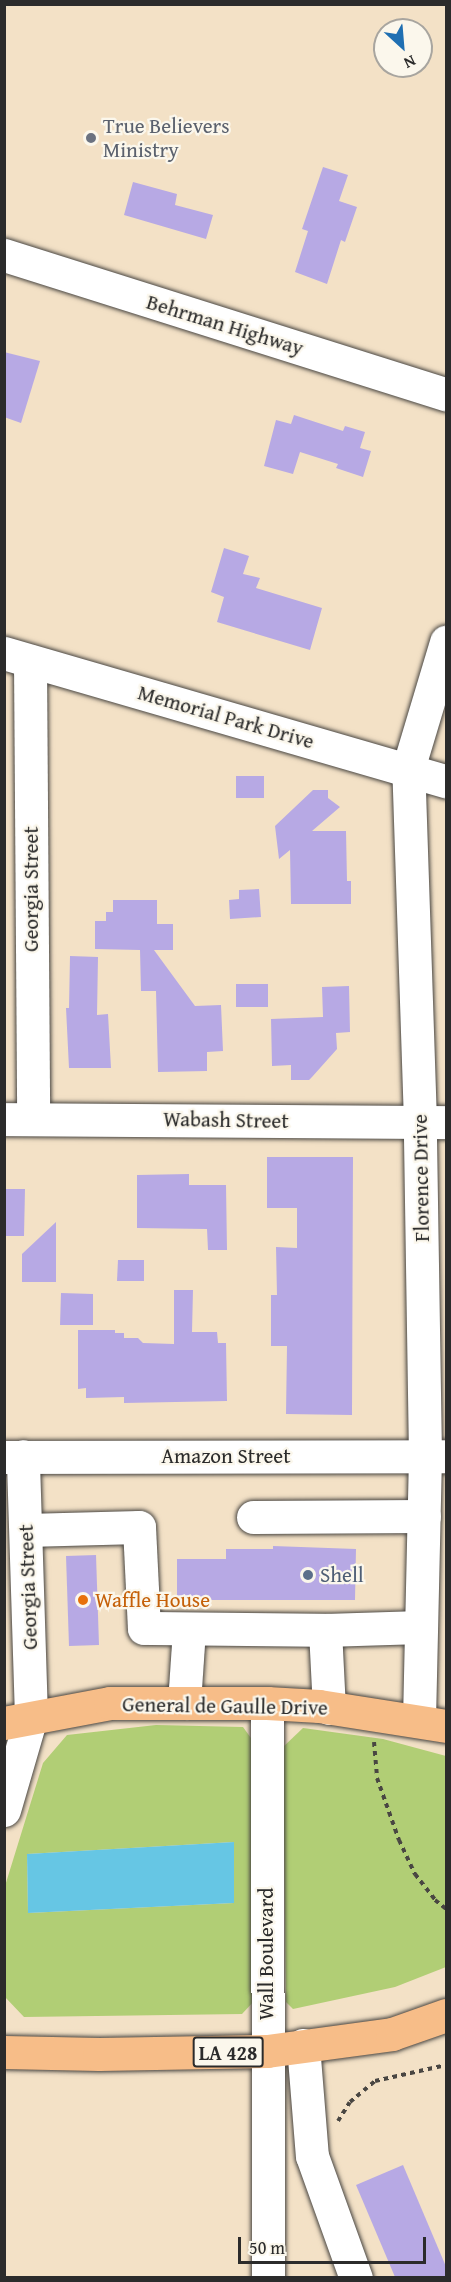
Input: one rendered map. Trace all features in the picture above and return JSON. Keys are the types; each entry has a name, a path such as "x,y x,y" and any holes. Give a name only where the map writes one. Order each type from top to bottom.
{"main road":[{"name":"General de Gaulle Drive","path":"18,1720 110,1704 267,1703 330,1708 433,1723"},
{"name":"LA 428","path":"4,2052 99,2054 267,2051 392,2034 447,2016"}],"street":[{"name":"Behrman Highway","path":"4,255 447,394"},
{"name":"Florence Drive","path":"433,1723 421,1627 424,1515 436,1456 433,1122 408,769 447,642"},
{"name":"Memorial Park Drive","path":"17,657 447,781"},
{"name":"Georgia Street","path":"17,657 19,1118"},
{"name":"Wabash Street","path":"19,1118 433,1122"},
{"name":"Georgia Street","path":"14,1456 26,1530 18,1720"},
{"name":"Amazon Street","path":"14,1456 436,1456"},
{"path":"253,1517 424,1515"},
{"path":"26,1530 139,1527 144,1628 325,1630 421,1627"},
{"path":"184,1703 189,1630"},
{"path":"325,1630 330,1708"},
{"name":"Wall Boulevard","path":"267,1703 268,2277"},
{"path":"4,1809 18,1720"},
{"path":"303,2045 312,2156 356,2277"}],"path":[{"path":"374,1741 377,1778 399,1840 415,1874 435,1900 447,1909"},
{"path":"338,2122 350,2102 375,2081 447,2065"}],"green space":[{"path":"156,1725 243,1727 259,1749 257,1998 242,2014 24,2017 5,1997 5,1886 43,1763 67,1735","holes":["234,1842 234,1903 28,1913 27,1854"]},
{"path":"303,1728 383,1739 446,1756 446,1967 395,1987 293,2009 286,2002 283,1747"}],"water":[{"path":"234,1842 234,1903 28,1913 27,1854"}],"building":[{"path":"323,167 348,175 339,201 357,207 345,242 341,240 327,284 295,272 308,231 302,229"},
{"path":"133,182 177,194 175,205 213,215 206,239 124,215"},
{"path":"4,352 40,361 21,423 4,417"},
{"path":"294,415 343,431 345,426 365,432 360,448 371,451 363,477 336,468 338,464 300,452 293,474 264,466 276,420 291,424"},
{"path":"224,548 249,556 243,574 260,578 256,588 322,608 310,650 217,622 224,597 211,592"},
{"path":"236,776 264,776 264,798 236,798"},
{"path":"313,790 328,790 328,798 340,807 312,831 346,831 347,881 351,881 351,904 291,904 290,850 279,859 275,826"},
{"path":"259,889 261,917 230,919 229,900 239,899 239,890"},
{"path":"113,900 157,900 157,924 173,924 173,950 154,950 195,1006 221,1005 223,1051 207,1052 207,1071 158,1072 156,991 141,991 140,950 95,949 95,921 106,921 106,912 113,912"},
{"path":"70,956 98,957 97,1015 108,1014 111,1068 69,1068 66,1008 69,1008"},
{"path":"236,984 268,984 268,1007 236,1007"},
{"path":"349,986 350,1032 336,1033 337,1049 312,1077 309,1080 291,1080 291,1065 272,1066 271,1019 323,1017 322,987"},
{"path":"267,1157 353,1157 352,1415 286,1414 287,1346 271,1346 271,1295 277,1295 276,1247 297,1248 297,1208 267,1208"},
{"path":"189,1174 189,1185 226,1185 227,1250 208,1250 207,1229 137,1228 137,1175"},
{"path":"4,1189 25,1189 24,1236 4,1236"},
{"path":"56,1222 56,1282 22,1282 22,1254"},
{"path":"118,1260 144,1260 144,1281 117,1281"},
{"path":"174,1290 193,1290 192,1332 217,1332 218,1343 226,1343 227,1401 124,1403 124,1397 86,1398 86,1388 78,1389 78,1330 115,1330 115,1333 124,1333 124,1338 138,1338 143,1343 174,1344"},
{"path":"61,1293 93,1294 93,1325 60,1325"},
{"path":"273,1546 356,1549 355,1600 177,1600 177,1559 226,1559 226,1549 273,1549"},
{"name":"Waffle House","path":"96,1555 99,1645 69,1646 66,1556"},
{"path":"403,2165 447,2269 447,2277 395,2277 356,2185"}],"place":[{"name":"True Believers Ministry","path":"91,138"},
{"name":"Shell","path":"308,1575"},
{"name":"Waffle House","path":"83,1600"}]}
